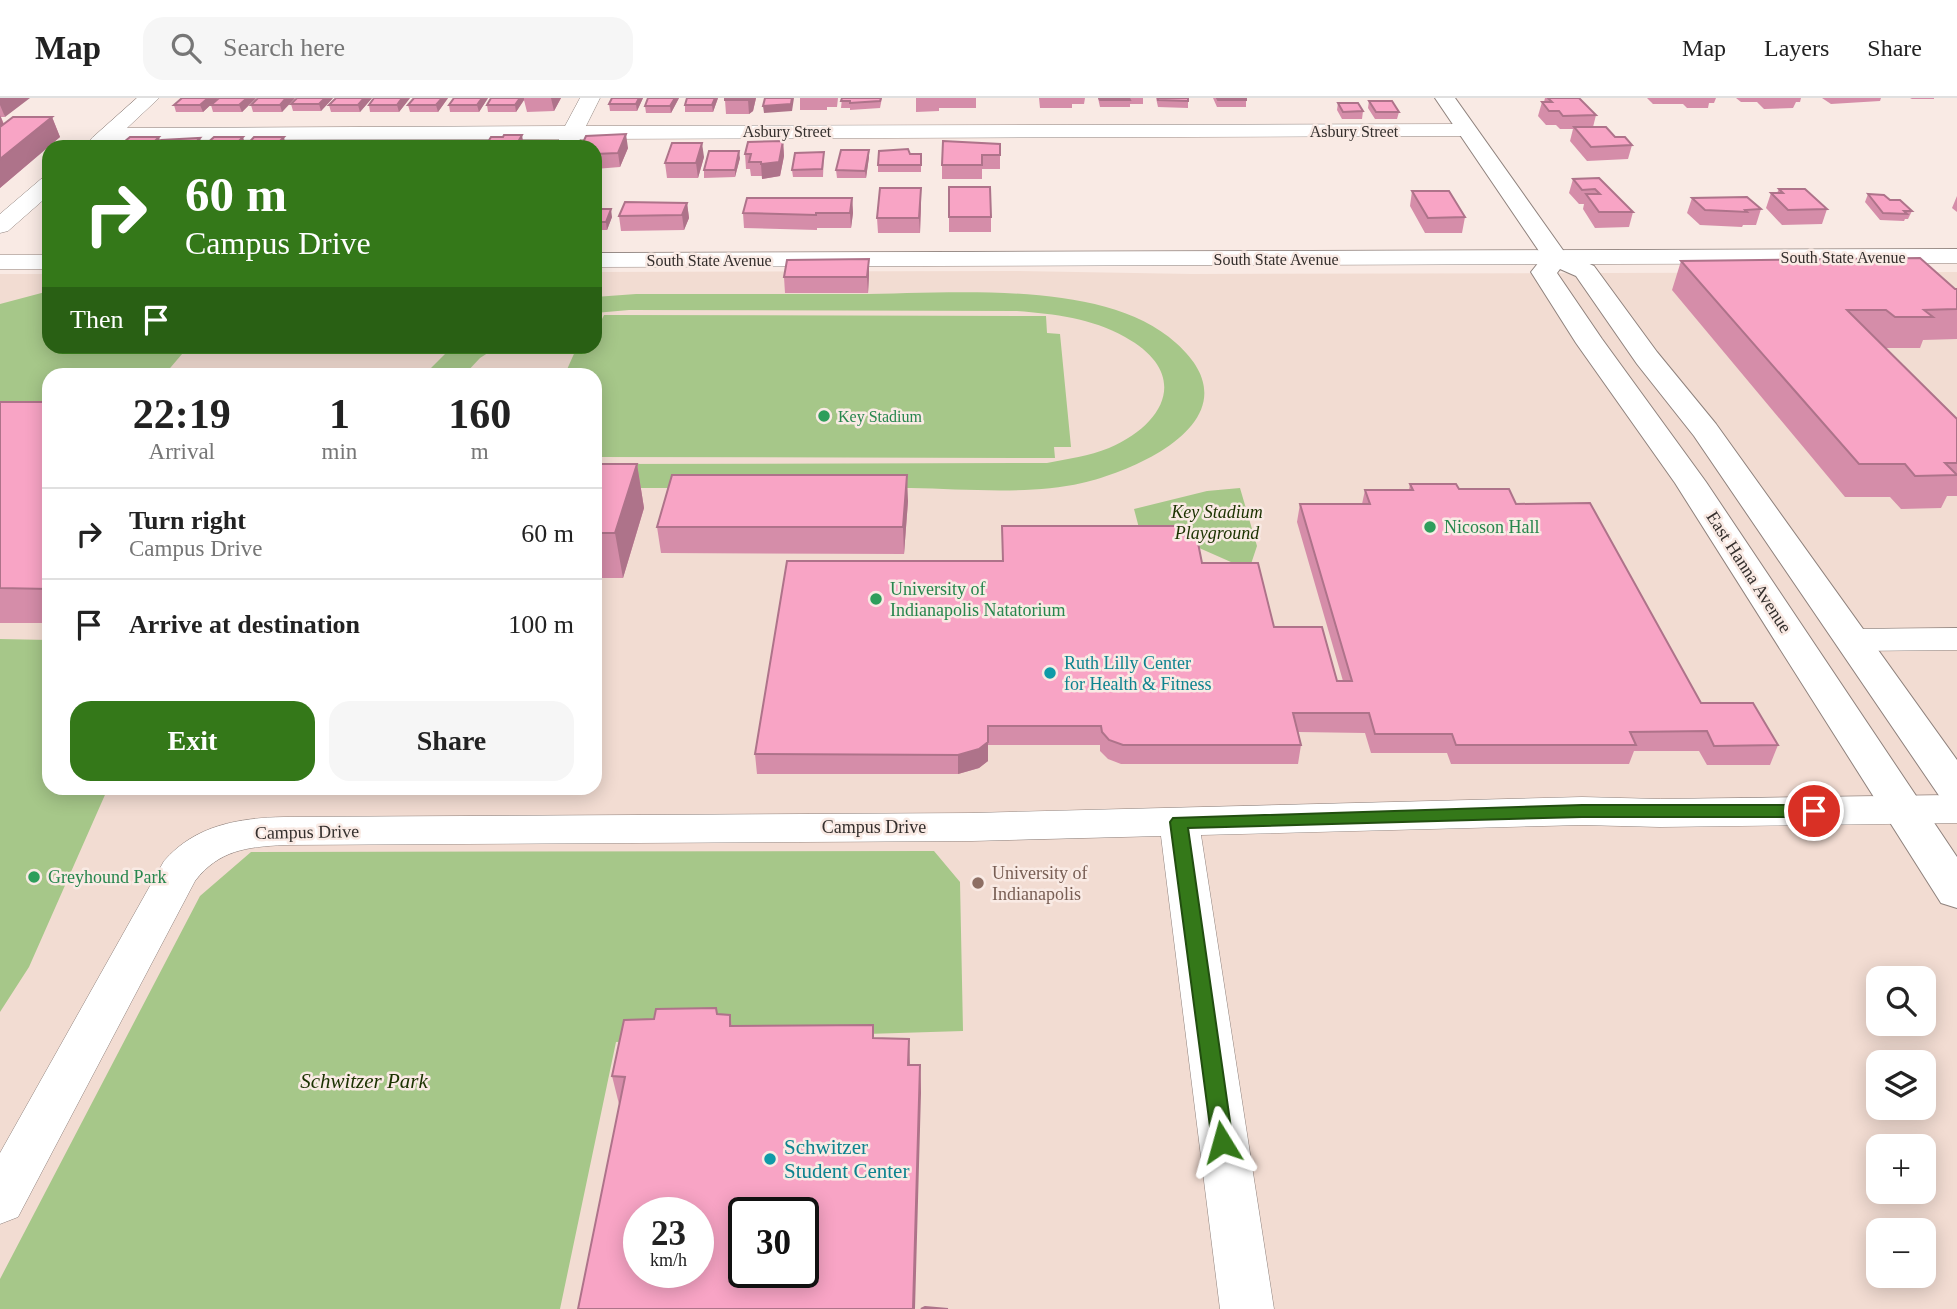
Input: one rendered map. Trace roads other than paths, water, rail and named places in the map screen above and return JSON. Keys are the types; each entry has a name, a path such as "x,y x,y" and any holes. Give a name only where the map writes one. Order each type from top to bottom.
{"main road":[{"path":"1445,98 1556,258 1585,271 1647,358 1705,430 1957,790"},
{"name":"East Hanna Avenue","path":"1556,258 1544,272 1590,343 1690,482 1957,891"}],"street":[{"path":"101,140 149,98"},
{"path":"568,140 590,98"},
{"name":"Asbury Street","path":"568,140 1466,130"},
{"path":"0,226 42,190"},
{"name":"South State Avenue","path":"602,260 1955,258"},
{"path":"0,262 42,262"},
{"path":"1852,640 1957,639"},
{"name":"Campus Drive","path":"0,1201 179,872 199,850 232,835 284,831 958,827 1582,811 1957,808"},
{"path":"1179,822 1247,1309"}],"place":[{"name":"Key Stadium","path":"824,416"},
{"name":"Nicoson Hall","path":"1430,527"},
{"name":"University of Indianapolis Natatorium","path":"876,599"},
{"name":"Ruth Lilly Center for Health & Fitness","path":"1050,673"},
{"name":"Greyhound Park","path":"34,877"},
{"name":"University of Indianapolis","path":"978,883"},
{"name":"Schwitzer Student Center","path":"770,1159"}],"park label":[{"name":"Key Stadium Playground","path":"1217,522"},
{"name":"Schwitzer Park","path":"364,1081"}]}
